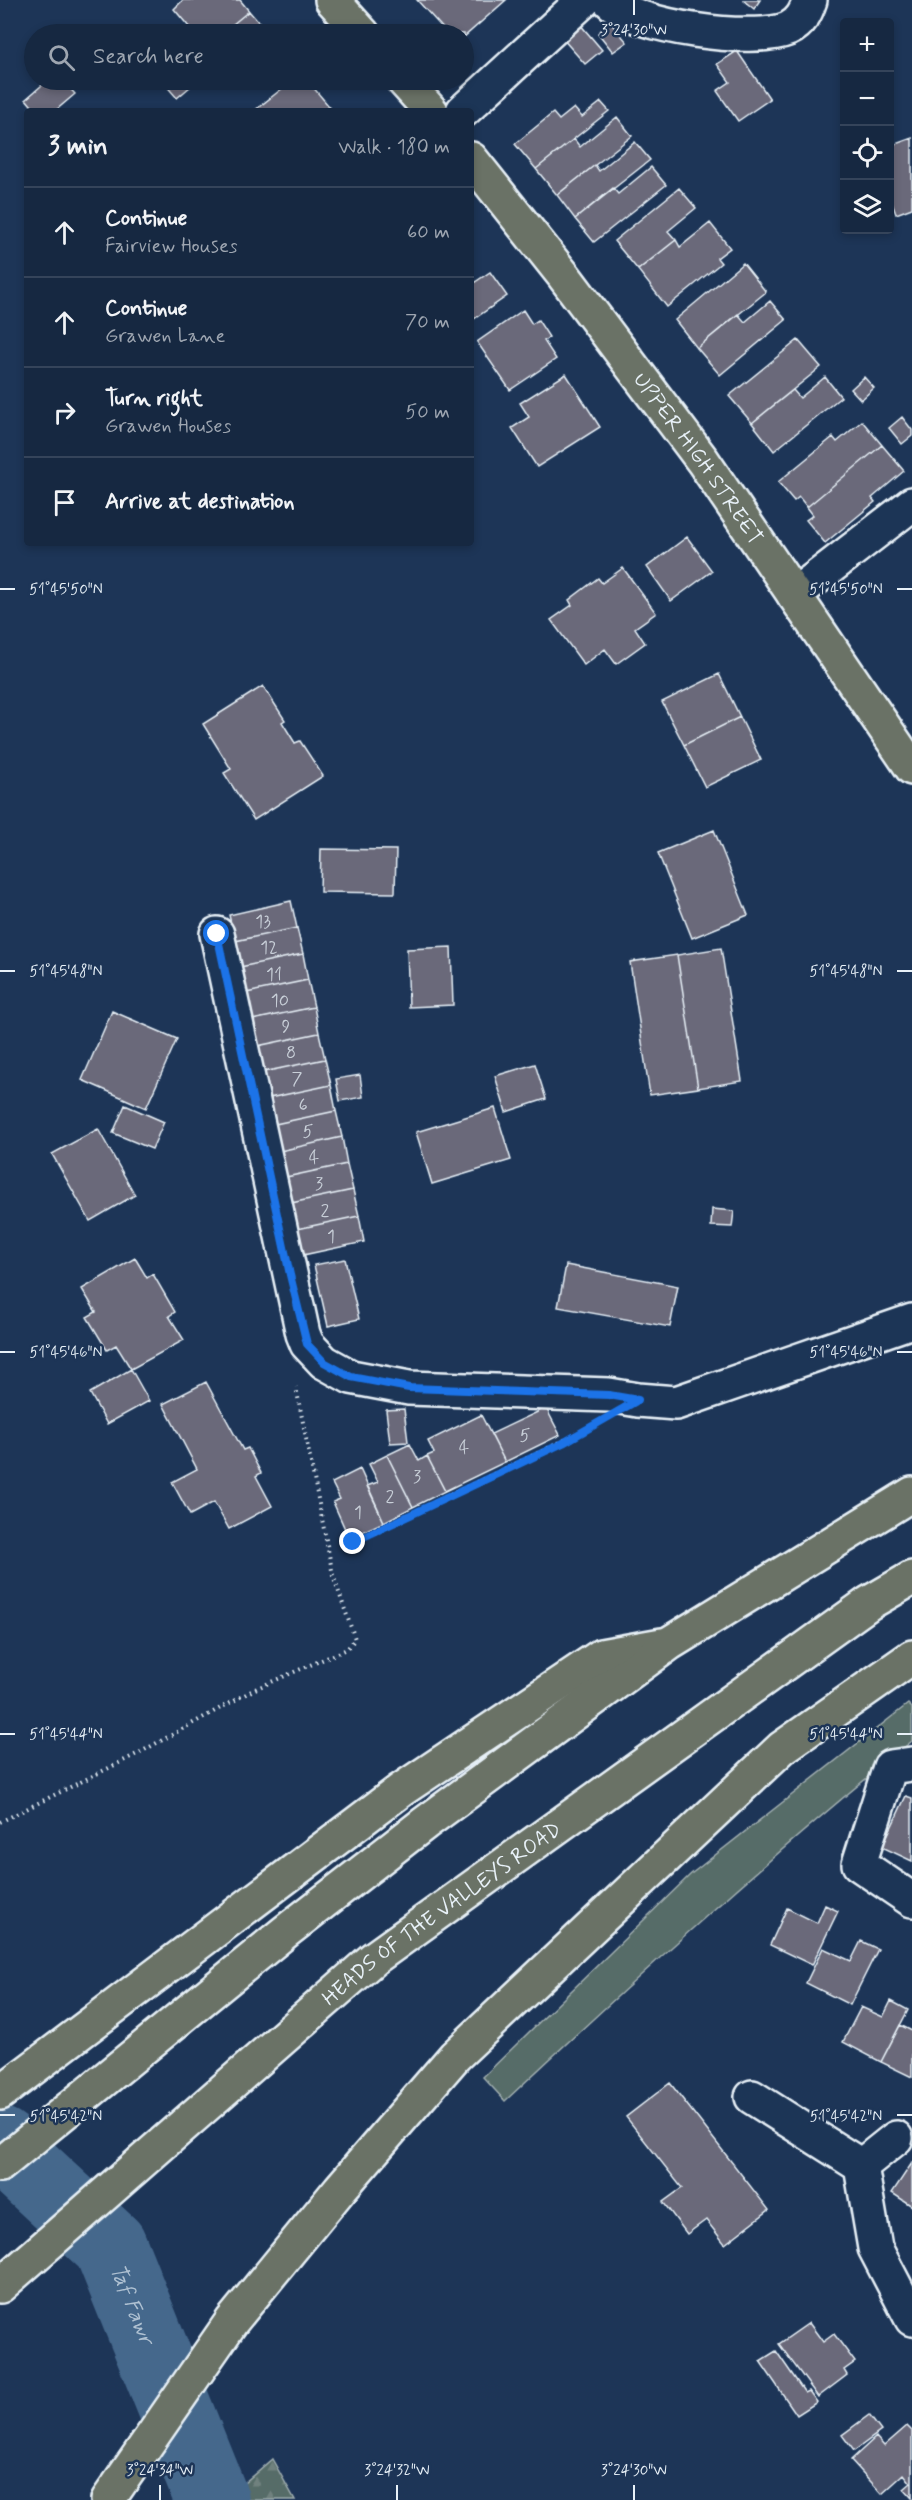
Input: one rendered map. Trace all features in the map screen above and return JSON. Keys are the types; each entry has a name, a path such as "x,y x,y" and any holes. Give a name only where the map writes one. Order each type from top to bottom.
{"main road":[{"path":"332,0 354,24"},
{"path":"412,90 428,108"},
{"name":"UPPER HIGH STREET","path":"474,163 564,276 703,461 912,768"},
{"path":"0,2165 285,1932 425,1823 670,1643 912,1494"},
{"name":"HEADS OF THE VALLEYS ROAD","path":"0,2286 374,1959 471,1887 869,1603 912,1578"},
{"path":"0,2093 401,1790 602,1656 670,1643"},
{"path":"108,2500 232,2321 340,2189 455,2056 782,1748 912,1657"}],"street":[{"path":"466,108 584,0"},
{"path":"609,0 615,6 648,20 735,35 763,34 789,28 805,15 810,0"},
{"path":"794,595 912,504"},
{"path":"217,934 290,1275 307,1344 324,1362 351,1377 409,1388 609,1395 676,1403 912,1322"},
{"path":"912,1764 890,1767 859,1864 912,1900"},
{"path":"752,2097 861,2166 875,2248 912,2319"},
{"path":"861,2166 896,2139"}],"path":[{"path":"0,1822 137,1754 255,1689 347,1649 355,1639 333,1575 296,1390 297,1362 307,1344"},
{"path":"353,1542 583,1432"}],"green space":[{"path":"908,1704 912,1708 912,1741 705,1917 505,2101 483,2077 691,1874"},
{"path":"272,2459 295,2500 243,2500 237,2489"}],"building":[{"path":"183,0 240,0 249,11 233,24 187,24 174,9"},
{"path":"417,0 506,0 474,28 474,24 439,24"},
{"path":"743,0 760,0 754,9"},
{"path":"249,11 260,24 233,24"},
{"path":"610,22 627,42 613,52 598,33"},
{"path":"579,23 602,50 585,64 562,38"},
{"path":"737,51 770,99 738,121 717,91 730,82 717,64"},
{"path":"36,90 71,90 75,94 59,108 34,108 26,99"},
{"path":"170,90 186,90 177,98"},
{"path":"280,90 315,90 330,108 258,108"},
{"path":"601,102 609,111 536,169 515,144 553,113 559,120 574,108 582,117"},
{"path":"617,117 632,136 557,195 536,169 574,139 580,147"},
{"path":"912,138 912,208 896,214 894,208 894,145"},
{"path":"635,142 650,160 575,219 557,195 595,165 599,171"},
{"path":"651,167 666,185 594,242 575,219 613,188 618,194"},
{"path":"679,188 696,208 668,231 676,240 638,270 614,241"},
{"path":"710,223 730,248 717,258 721,263 667,307 638,270 676,240 680,247"},
{"path":"743,263 766,292 697,348 675,320"},
{"path":"490,272 507,296 474,319 474,283"},
{"path":"770,301 786,320 720,375 697,348 738,314 745,322"},
{"path":"523,310 532,324 538,320 549,337 544,341 556,359 510,390 477,342"},
{"path":"798,340 821,367 752,423 729,396"},
{"path":"566,374 600,427 537,467 512,428 529,417 520,403"},
{"path":"825,377 841,397 774,451 752,423 793,390 800,398"},
{"path":"864,377 874,388 861,400 851,389"},
{"path":"902,417 912,430 912,436 902,444 889,428"},
{"path":"862,421 882,445 807,507 799,497 794,501 778,482 833,437 837,442"},
{"path":"882,445 904,471 872,498 875,502 825,543 806,520 813,515 807,507"},
{"path":"687,537 712,571 671,601 647,567"},
{"path":"623,568 656,613 635,628 645,643 616,664 605,649 584,665 551,620 572,605 569,600 598,578 602,583"},
{"path":"719,674 740,717 684,745 662,702"},
{"path":"263,686 285,720 282,722 295,743 300,741 323,776 254,820 224,773 231,769 203,724"},
{"path":"740,717 761,760 705,787 684,745"},
{"path":"714,830 748,915 692,938 658,853"},
{"path":"321,849 396,850 395,893 320,892"},
{"path":"291,901 297,928 235,941 229,915"},
{"path":"297,928 303,954 240,967 235,941"},
{"path":"451,947 453,1005 409,1007 407,949"},
{"path":"721,948 742,1081 698,1088 677,955"},
{"path":"303,954 308,980 246,993 240,967"},
{"path":"677,955 698,1088 650,1095 630,962"},
{"path":"308,980 314,1007 252,1020 246,993"},
{"path":"314,1007 319,1033 257,1046 252,1020"},
{"path":"112,1011 177,1039 146,1108 82,1080"},
{"path":"319,1033 325,1059 263,1072 257,1046"},
{"path":"325,1059 331,1085 269,1098 263,1072"},
{"path":"535,1064 546,1099 506,1112 495,1076"},
{"path":"360,1075 363,1097 340,1101 336,1079"},
{"path":"331,1085 336,1111 275,1124 269,1098"},
{"path":"125,1105 164,1122 152,1149 113,1133"},
{"path":"495,1108 511,1160 432,1184 416,1132"},
{"path":"336,1111 342,1137 280,1151 275,1124"},
{"path":"98,1129 135,1195 90,1221 52,1154"},
{"path":"342,1137 347,1164 286,1177 280,1151"},
{"path":"347,1164 353,1190 291,1203 286,1177"},
{"path":"353,1190 359,1216 297,1229 291,1203"},
{"path":"712,1209 734,1211 732,1227 711,1226"},
{"path":"359,1216 364,1242 303,1255 297,1229"},
{"path":"135,1258 147,1278 153,1274 175,1312 169,1316 184,1340 131,1369 116,1345 107,1350 87,1317 96,1312 82,1289"},
{"path":"345,1259 359,1319 328,1326 314,1265"},
{"path":"566,1265 678,1286 670,1327 558,1307"},
{"path":"131,1369 149,1401 107,1424 90,1393"},
{"path":"206,1382 243,1450 248,1448 261,1473 256,1476 272,1506 229,1529 214,1502 190,1515 172,1482 197,1469 163,1404"},
{"path":"546,1408 560,1435 505,1462 491,1434"},
{"path":"404,1409 408,1442 390,1443 386,1410"},
{"path":"481,1415 505,1462 445,1491 427,1456 434,1453 428,1441"},
{"path":"410,1444 419,1461 427,1456 445,1491 413,1507 387,1455"},
{"path":"387,1455 413,1507 384,1522 367,1486 378,1482 369,1464"},
{"path":"360,1469 384,1522 349,1538 333,1502 340,1499 332,1483"},
{"path":"906,1796 912,1798 912,1861 882,1847"},
{"path":"825,1905 838,1911 812,1965 770,1945 787,1908 817,1923"},
{"path":"861,1941 878,1949 850,2005 806,1983 823,1948 851,1961"},
{"path":"891,2001 908,2010 881,2062 843,2042 861,2007 883,2017"},
{"path":"900,2025 912,2031 912,2077 881,2062"},
{"path":"670,2083 769,2210 725,2244 706,2220 687,2234 663,2202 682,2188 626,2117"},
{"path":"912,2163 912,2206 892,2193"},
{"path":"809,2323 823,2342 834,2334 855,2362 844,2370 847,2375 818,2397 779,2344"},
{"path":"776,2351 805,2393 809,2391 817,2402 797,2415 760,2361"},
{"path":"869,2415 881,2431 854,2451 842,2435"},
{"path":"907,2426 912,2431 912,2498 904,2489 911,2483 904,2474 882,2494 851,2460 876,2437 884,2446"}],"waterway":[{"name":"Taf Fawr","path":"0,2144 110,2246 212,2500"}],"route":[{"path":"217,934 290,1275 307,1344 324,1362 351,1377 409,1388 609,1395 638,1400 563,1443 353,1542"}]}
